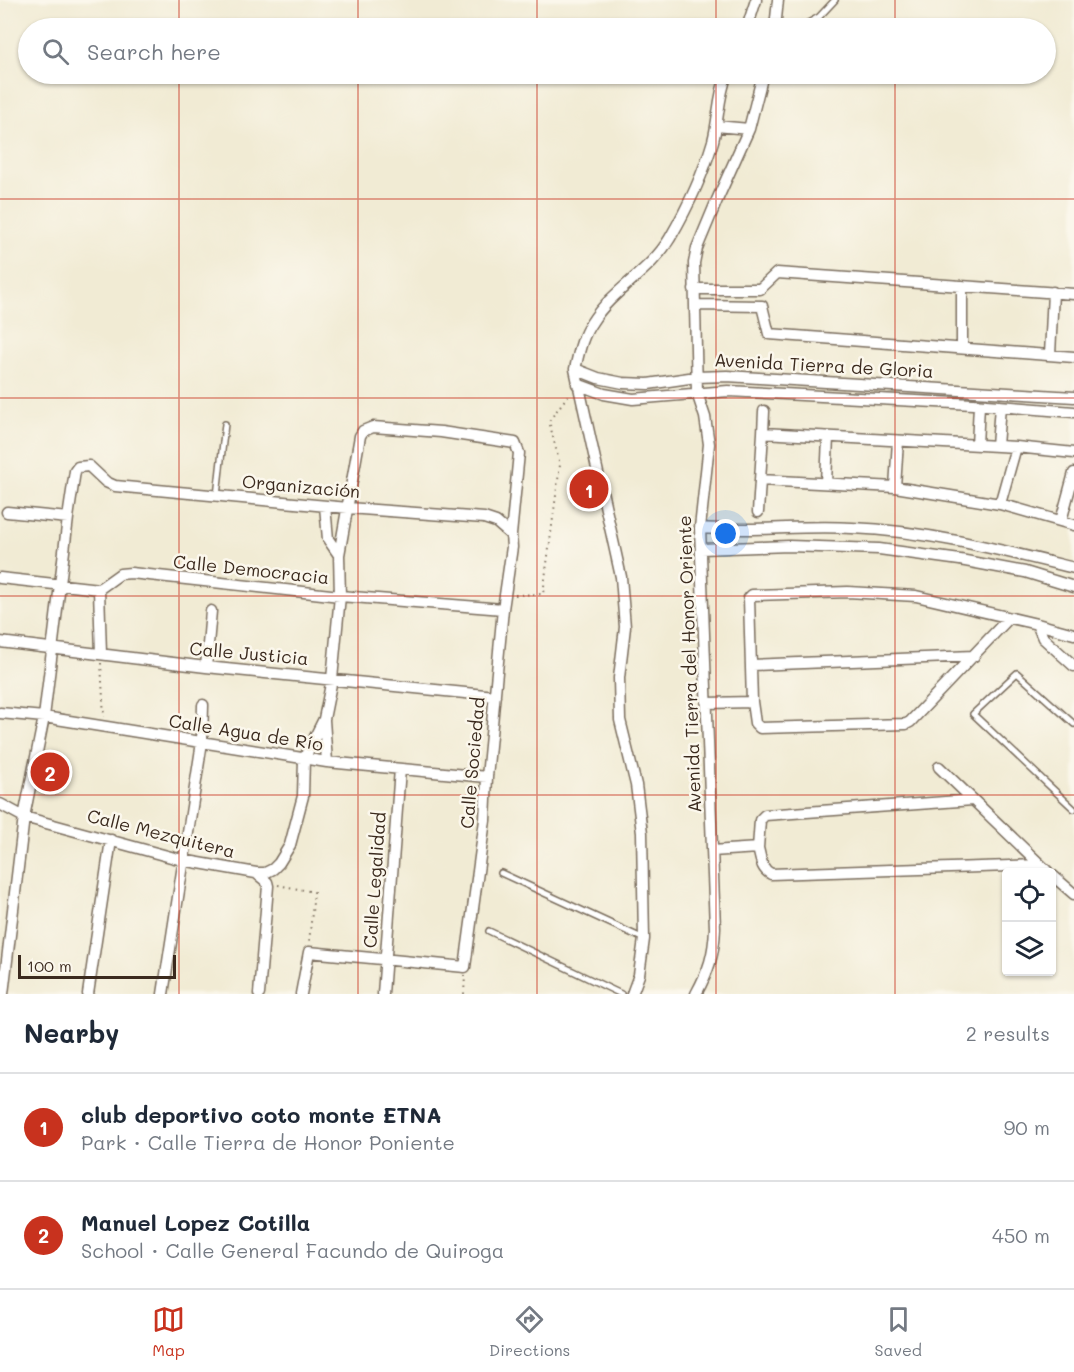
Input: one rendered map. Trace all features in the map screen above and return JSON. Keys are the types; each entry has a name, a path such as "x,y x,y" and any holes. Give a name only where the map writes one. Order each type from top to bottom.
{"street":[{"path":"752,18 756,0"},
{"path":"775,18 778,0"},
{"path":"632,994 639,975 644,939 639,808 636,785 620,720 619,678 626,627 624,602 621,577 575,369 582,341 591,323 610,300 651,263 669,240 694,193 709,154 716,126 717,107 724,84"},
{"name":"Avenida Tierra del Honor Oriente","path":"696,994 705,978 714,951 715,928 700,528 708,444 705,417 697,393 695,255 749,129 760,84"},
{"path":"716,126 749,129"},
{"path":"694,289 760,289 777,273 1074,294"},
{"path":"962,286 962,348"},
{"path":"1050,355 1053,292"},
{"path":"695,305 762,306 769,334 1074,357"},
{"name":"Avenida Tierra de Gloria","path":"575,369 598,378 648,384 696,377 727,376 1074,398"},
{"name":"Avenida Tierra de Gloria","path":"577,384 604,394 633,399 728,391 1074,412"},
{"path":"977,445 979,405"},
{"path":"997,446 1000,406"},
{"path":"758,512 764,411"},
{"name":"Calle Sociedad","path":"348,508 358,441 363,431 373,427 441,432 515,443 519,453 511,535 513,547 503,609 485,820 465,967"},
{"path":"763,433 1016,447 1074,453"},
{"path":"826,483 828,437"},
{"path":"895,487 898,441"},
{"path":"1000,504 1016,447"},
{"name":"Organización","path":"68,518 83,466 115,486 484,518 496,522 511,535"},
{"path":"1061,521 1074,473"},
{"path":"760,480 895,487 1000,504 1074,525"},
{"path":"325,506 328,539 339,555"},
{"path":"256,873 264,873 273,869 290,845 303,796 304,759 324,719 332,679 340,596 339,555 348,508"},
{"path":"3,994 24,817 44,717 68,518 7,512"},
{"path":"700,528 754,529 817,526 895,531 982,545 1074,568"},
{"path":"701,549 789,546 879,549 1025,572 1074,588"},
{"name":"Calle Democracia","path":"99,589 117,576 131,573 340,596 503,609"},
{"path":"0,578 99,589 100,654"},
{"path":"1010,618 906,724 760,728 755,723 752,702 749,598 752,595 848,592 916,596 1037,624 1074,634"},
{"path":"206,667 211,611"},
{"path":"1037,624 1043,638 1074,666"},
{"name":"Calle Justicia","path":"0,642 206,667 495,696"},
{"path":"752,665 974,656"},
{"path":"707,703 752,702"},
{"path":"163,994 201,742 203,705"},
{"name":"Calle Agua de Río","path":"0,713 44,717 304,759 487,777"},
{"path":"324,719 327,762"},
{"path":"939,767 1042,868"},
{"name":"Calle Legalidad","path":"382,994 400,769"},
{"path":"973,800 765,815 760,820 758,848 763,867 771,874 1039,865"},
{"name":"Calle Mezquitera","path":"0,804 24,817 182,860 256,873 268,883"},
{"path":"88,994 111,840"},
{"path":"712,851 758,848"},
{"path":"1056,879 1074,894"},
{"path":"259,994 268,883"},
{"path":"0,914 12,920"},
{"path":"302,994 309,952 465,967"}],"lane":[{"path":"817,18 835,0"},
{"path":"217,496 225,424"},
{"path":"1074,724 1017,673 973,714 1074,809"},
{"path":"1068,718 1074,713"},
{"path":"501,873 644,939"},
{"path":"489,931 621,994"}],"path":[{"path":"506,595 543,594 560,465 549,421 577,384"},
{"path":"100,654 105,727"},
{"path":"268,883 314,892 309,952"},
{"path":"464,994 465,967"}],"place":[{"name":"club deportivo coto monte ETNA","path":"589,489"},
{"name":"Manuel Lopez Cotilla","path":"50,772"}]}
